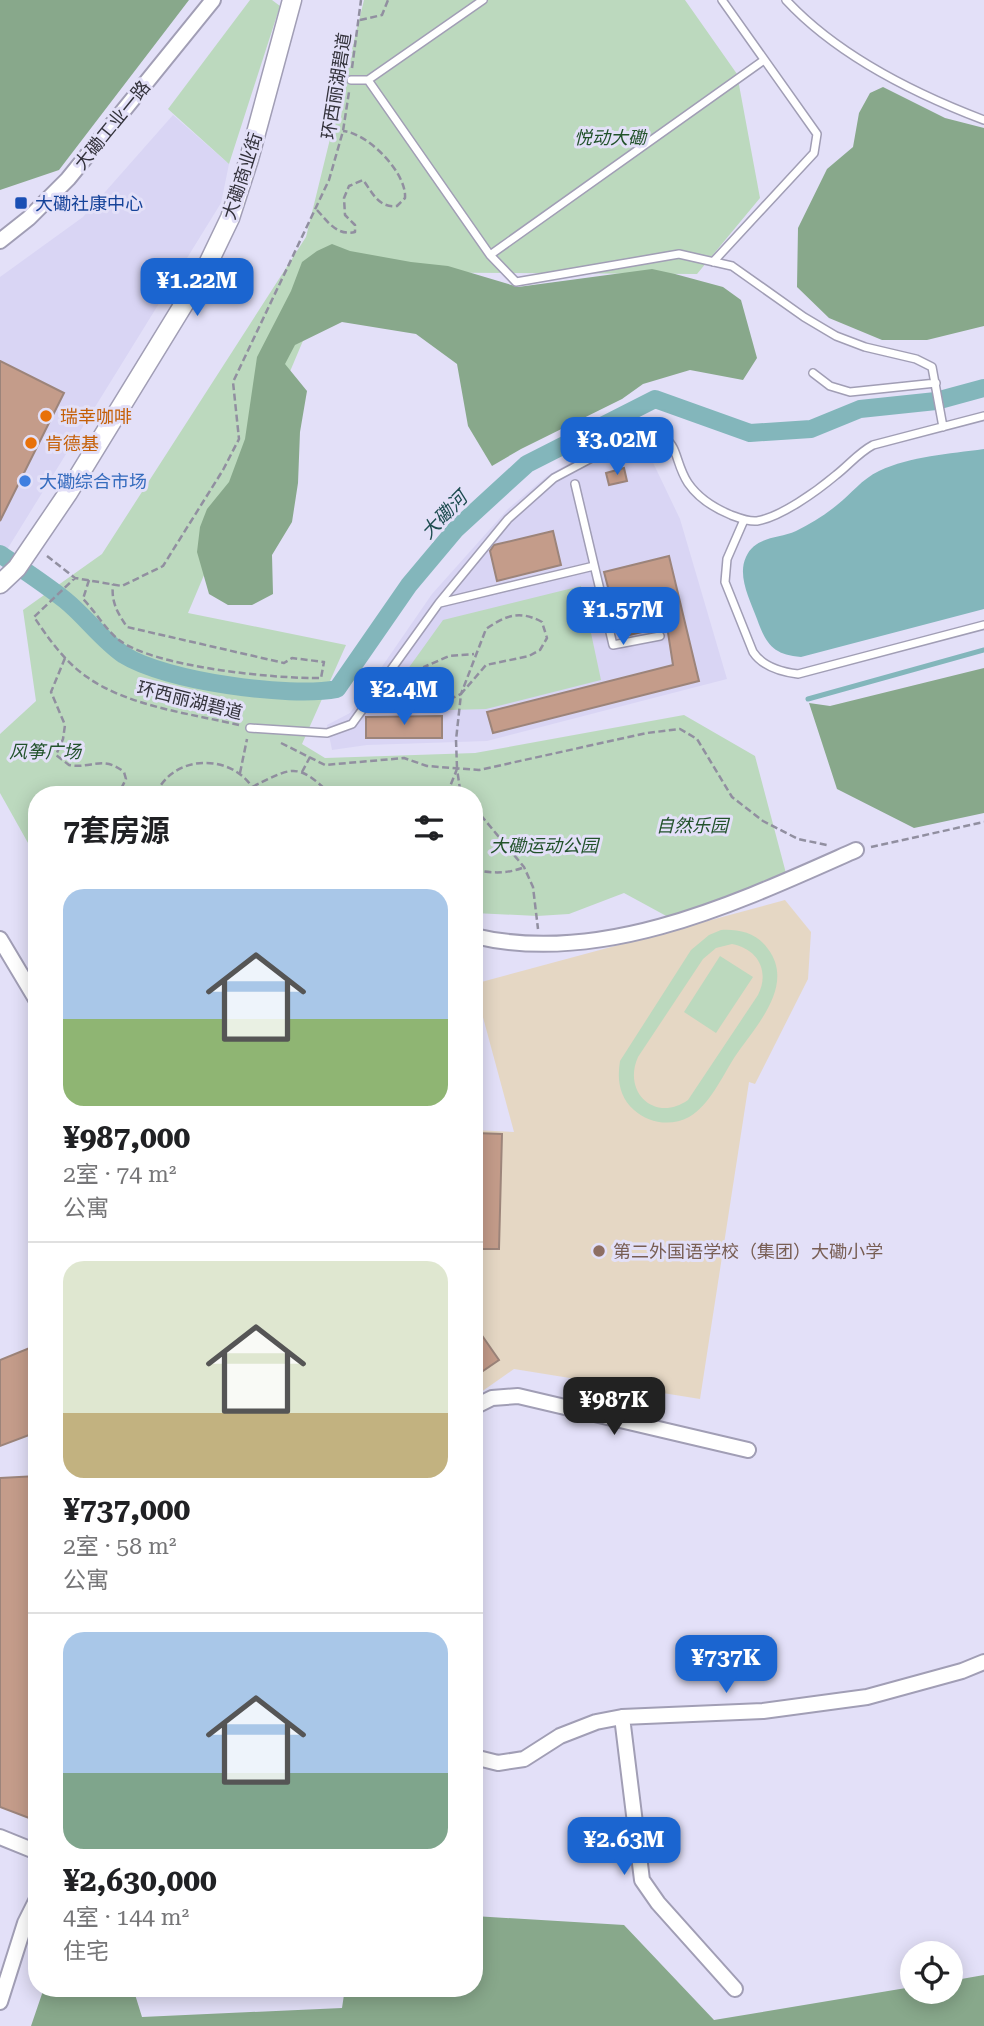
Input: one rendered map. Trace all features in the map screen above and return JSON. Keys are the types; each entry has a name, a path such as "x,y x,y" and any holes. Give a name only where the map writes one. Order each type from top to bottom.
{"street":[{"name":"大磡工业一路","path":"0,241 29,218 68,179 213,0"},
{"name":"大磡商业街","path":"0,584 17,568 68,492 212,255 230,218 249,159 292,0"},
{"path":"483,938 498,942 585,943 667,924 768,889 856,850"},
{"path":"0,939 28,985"},
{"path":"483,1402 492,1398 518,1396 748,1450"},
{"path":"483,1759 498,1763 524,1759 560,1736 596,1722 622,1717 763,1711 867,1697 962,1671 984,1662"},
{"path":"622,1717 642,1880 658,1903 734,1989"},
{"path":"0,1837 28,1848"},
{"path":"0,2002 28,1917"}],"lane":[{"path":"351,80 368,80 482,0"},
{"path":"713,262 814,153 817,134 722,0"},
{"path":"786,0 814,28 892,80 984,120"},
{"path":"490,255 764,60"},
{"path":"368,80 490,255 516,282 679,254 732,267 836,336 865,347 916,359 932,367 943,427"},
{"path":"813,373 830,386 850,392 936,383"},
{"path":"250,728 327,733 352,724 439,603 491,538 532,496 554,478 631,437 645,434 665,439 673,445 686,480 696,493 713,507 744,520 756,521 777,514 823,485 861,451 873,445 984,416"},
{"path":"575,484 613,645 660,636"},
{"path":"744,520 727,558 725,582 753,652 770,667 798,674 984,625"},
{"path":"439,603 594,566"}],"path":[{"name":"环西丽湖碧道","path":"250,728 127,698 87,677 65,657 34,617 75,578 122,586 163,566 223,470 239,439 233,382 329,180 344,131 361,0"},
{"path":"359,21 382,15 388,0"},
{"path":"316,209 336,230 352,233 355,232 355,225 344,210 344,198 349,186 363,180 377,200 390,207 397,206 405,198 401,178 390,163 368,143 344,131"},
{"path":"32,545 75,578"},
{"path":"89,580 83,599 119,640 148,653 198,666 276,678 321,678 324,662 292,659 284,663 127,627 117,612 112,597 113,584"},
{"path":"460,786 456,740 461,694 474,653 486,629 511,616 528,615 542,622 547,638 540,650 528,656 486,665 461,694 439,704 425,701 422,694 429,691 432,681 423,671 431,663 449,656 474,653"},
{"path":"65,657 51,692 65,725 63,739 55,755 69,765 107,762 117,766 124,772 123,786"},
{"path":"240,774 250,728"},
{"path":"274,739 325,765 404,758 427,766 479,770 647,733 680,729 698,739 732,797 763,821 798,839 856,850 984,822"},
{"path":"302,772 310,757"},
{"path":"160,786 172,773 188,765 207,762 224,765 240,774 251,786"},
{"path":"450,786 457,769"},
{"path":"254,786 286,770 302,772 322,786"},
{"path":"483,818 524,867 533,887 539,943"},
{"path":"483,871 513,872 524,867"}],"shaded area":[{"path":"0,0 189,0 59,170 0,190"},
{"path":"883,87 945,118 984,128 984,326 927,340 882,340 829,318 797,287 798,228 827,169 853,147 859,113 870,93"},
{"path":"173,115 229,164 221,203 0,561 0,277 83,217"},
{"path":"332,244 350,251 448,266 518,287 652,269 675,274 723,287 741,300 757,358 743,380 690,370 643,384 622,399 492,466 468,426 457,364 416,334 342,322 295,345 285,364 307,391 300,432 298,483 292,522 272,555 273,594 252,605 228,605 209,594 197,552 200,527 207,509 229,482 245,439 257,357 291,291 302,262"},
{"path":"636,427 680,519 727,679 487,741 367,745 332,750 327,725 350,713 432,594 508,509 547,476"},
{"path":"984,449 984,609 801,657 784,654 772,647 760,628 744,580 746,557 755,545 789,534 812,522 879,471 917,459"},
{"path":"984,668 984,813 914,828 837,789 809,703 830,706"},
{"name":"第二外国语学校（集团）大磡小学","path":"785,900 811,932 808,979 755,1084 749,1082 700,1399 514,1369 483,1391 483,1130 514,1132 483,1017 483,982"},
{"path":"483,1917 624,1925 714,2020 900,1989 900,2004 963,2004 963,1979 984,1975 984,2026 31,2026 41,1997 136,1997 142,2017 342,2008 344,1997 483,1997"}],"green space":[{"path":"250,0 272,0 280,6 229,164 168,109"},
{"name":"悦动大磡","path":"364,0 685,0 737,74 760,198 697,274 332,272 188,613 346,645 302,744 325,758 475,753 684,715 755,756 787,877 670,918 624,893 569,914 537,916 483,913 483,786 28,786 28,843 0,793 0,734 36,701 23,610 102,554 306,237"},
{"path":"581,586 601,680 486,709 377,712 443,620"},
{"path":"721,930 734,930 759,939 775,963 775,992 761,1020 703,1106 682,1120 667,1123 653,1121 629,1105 622,1094 619,1081 620,1061 691,950 709,935","holes":["732,944 755,956 762,970 763,978 758,995 688,1100 664,1108 645,1101 635,1082 634,1070 638,1057 703,959 716,948"]},
{"path":"720,956 753,977 716,1033 684,1012"}],"building":[{"path":"0,361 64,393 0,521"},
{"path":"624,468 627,481 609,485 606,473"},
{"path":"553,531 561,565 497,581 490,551 494,545"},
{"path":"669,556 699,681 493,733 487,712 673,665 667,626 621,637 604,572"},
{"path":"442,716 442,738 366,738 366,717"},
{"path":"483,1133 502,1134 499,1249 483,1249"},
{"path":"483,1337 499,1360 483,1371"},
{"path":"28,1349 28,1435 0,1446 0,1360"},
{"path":"28,1476 28,1818 0,1807 0,1478"}],"waterway":[{"name":"大磡河","path":"0,554 65,600 116,649 143,664 197,680 259,689 337,689 409,585 456,529 527,464 655,399 750,433 811,429 860,409 936,401 984,388"},
{"path":"808,699 984,650"}],"place":[{"name":"大磡社康中心","path":"21,203"},
{"name":"瑞幸咖啡","path":"46,416"},
{"name":"肯德基","path":"31,443"},
{"name":"大磡综合市场","path":"25,481"},
{"name":"第二外国语学校（集团）大磡小学","path":"599,1251"}],"park label":[{"name":"风筝广场","path":"45,751"},
{"name":"自然乐园","path":"692,825"},
{"name":"大磡运动公园","path":"544,845"}]}
